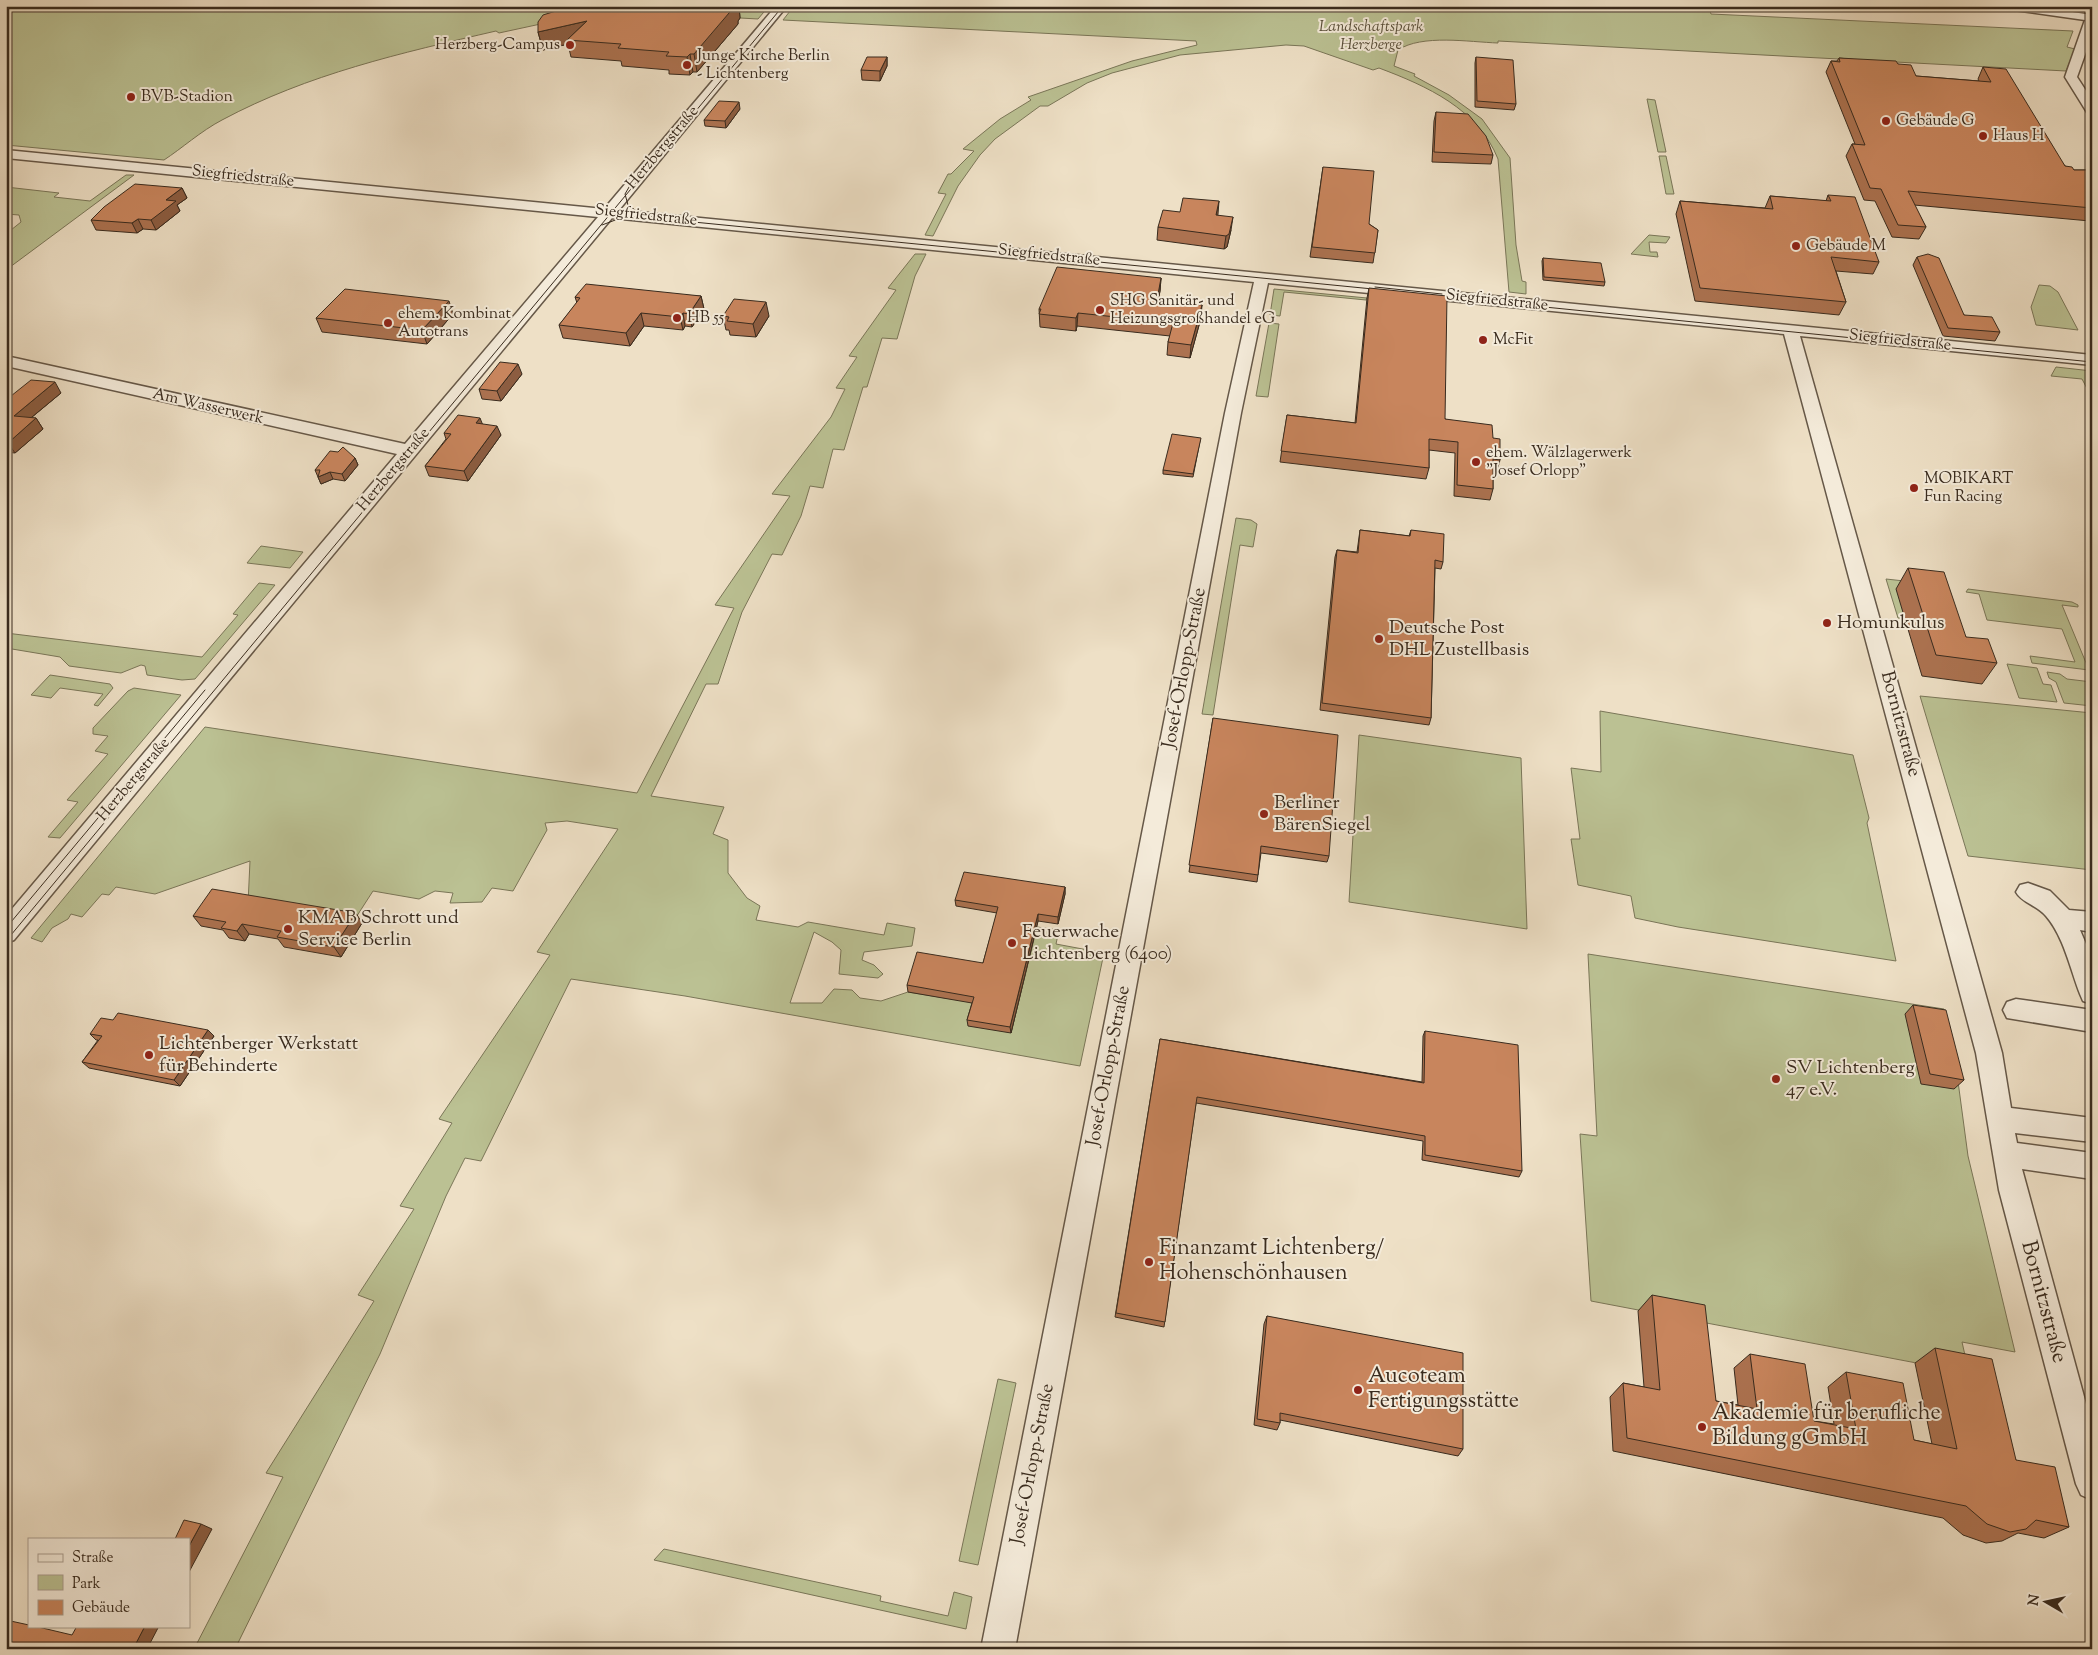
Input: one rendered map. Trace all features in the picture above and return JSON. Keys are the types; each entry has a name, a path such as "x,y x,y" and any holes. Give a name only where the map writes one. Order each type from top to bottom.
{"street":[{"name":"Herzbergstraße","path":"6,933 782,6"},
{"path":"2007,6 2092,18 2071,77 2092,111"},
{"name":"Siegfriedstraße","path":"6,154 2092,360"},
{"name":"Josef-Orlopp-Straße","path":"998,1649 1234,413 1262,278"},
{"name":"Bornitzstraße","path":"1791,330 1990,1053 2005,1154 2092,1484"},
{"name":"Am Wasserwerk","path":"6,361 390,448 411,450"},
{"path":"2028,892 2049,901 2064,919 2092,994"},
{"path":"2064,919 2092,922"},
{"path":"2016,1010 2092,1021"},
{"path":"2000,1119 2092,1130"},
{"path":"2005,1154 2092,1166"}],"green space":[{"name":"BVB-Stadion","path":"11,6 769,6 758,19 616,11 573,17 499,33 496,31 425,48 321,77 255,104 214,124 164,160 6,145 6,10"},
{"name":"Landschaftspark Herzberge","path":"794,6 857,8 859,6 1708,6 1711,14 2073,31 2067,47 2075,49 2066,71 1498,41 1498,43 1433,40 1408,45 1398,50 1394,66 1415,74 1414,76 1449,95 1482,119 1510,158 1516,245 1522,281 1526,282 1526,294 1509,292 1498,159 1489,141 1478,126 1449,102 1415,83 1379,68 1373,70 1304,46 1286,45 1180,55 1112,73 1087,83 1048,106 1040,106 995,139 980,155 958,186 933,236 925,235 946,194 938,193 948,174 951,174 974,151 963,149 1000,119 1031,100 1028,97 1132,61 1197,45 1196,41 783,20"},
{"path":"1647,99 1655,100 1666,152 1658,152"},
{"path":"1659,156 1666,156 1674,194 1666,194"},
{"path":"126,175 134,175 6,270 6,234 21,222 19,215 6,214 6,187 59,193 54,197 90,201"},
{"path":"1649,235 1670,237 1666,243 1649,242 1650,252 1657,252 1658,257 1631,254"},
{"path":"915,254 926,254 915,276 897,339 882,338 867,387 863,387 844,450 833,449 823,488 810,486 801,516 782,555 772,554 742,612 718,684 706,684 651,796 724,807 713,834 728,840 728,873 747,898 760,906 756,920 798,927 808,922 884,935 887,923 915,928 912,946 864,952 862,960 874,965 883,974 878,978 839,974 841,950 832,942 814,932 790,1003 822,1003 834,989 852,990 860,998 881,1001 908,992 951,999 976,998 1011,1033 1037,927 1059,930 1056,944 1104,953 1080,1066 685,996 571,979 481,1161 465,1158 446,1196 380,1354 235,1649 194,1649 283,1477 266,1473 374,1301 358,1295 414,1209 400,1206 452,1123 439,1119 550,955 537,952 618,829 567,821 545,823 547,830 513,891 492,888 482,902 450,903 453,893 435,891 419,899 373,891 353,922 248,904 250,861 155,894 116,887 109,895 102,894 82,917 71,914 68,919 52,928 42,942 31,938 205,727 637,793 734,608 715,605 790,496 772,494 831,417 845,389 836,388 857,357 849,356 896,290 888,288"},
{"path":"2039,285 2050,286 2058,292 2078,330 2036,325 2031,307"},
{"path":"1274,289 1367,298 1366,300 1284,292 1280,316 1270,315"},
{"path":"1269,323 1279,324 1268,397 1256,396"},
{"path":"2056,367 2092,371 2092,398 2082,379 2051,376"},
{"path":"1236,518 1251,520 1257,524 1253,547 1240,545 1213,715 1202,714"},
{"path":"261,546 303,552 290,568 247,563"},
{"path":"1886,579 1941,585 1905,619 1898,618"},
{"path":"259,583 275,585 195,679 182,680 147,675 145,666 141,665 121,673 69,666 60,657 6,648 6,633 202,657 238,615 233,614"},
{"path":"1968,589 2072,602 2078,605 2078,607 2062,605 2089,670 2032,663 2030,656 2075,662 2062,629 1987,620 1979,594 1966,592"},
{"path":"2007,664 2037,668 2043,684 2051,685 2057,702 2019,698"},
{"path":"2047,672 2060,674 2067,679 2092,682 2092,706 2064,703 2056,682 2049,678"},
{"path":"50,675 110,684 113,688 98,706 94,705 103,694 60,688 51,698 31,695"},
{"path":"134,688 181,695 60,838 48,837 78,802 67,800 108,754 95,751 108,736 93,734 93,728 128,691"},
{"path":"1920,696 2092,713 2092,870 1968,856"},
{"path":"1600,711 1853,755 1869,818 1867,823 1896,961 1678,927 1635,918 1631,896 1578,885 1571,839 1580,839 1571,768 1601,772"},
{"path":"1359,735 1521,758 1527,929 1349,902"},
{"path":"1588,954 1944,1009 1955,1059 1968,1156 2015,1352 1962,1342 1969,1373 1591,1301 1580,1134 1597,1136"},
{"path":"998,1379 1016,1383 978,1565 959,1561"},
{"path":"664,1549 881,1596 880,1601 948,1616 954,1592 972,1597 966,1629 654,1560"}],"building":[{"path":"572,6 735,6 694,54 690,54 687,57 666,56 669,52 618,48 621,44 567,40 587,21 538,32 538,22 543,15"},
{"path":"867,57 887,57 880,71 861,70"},
{"path":"1476,57 1513,60 1516,104 1477,101"},
{"path":"1839,58 1896,61 1898,64 1911,65 1916,76 1991,82 1983,67 2006,69 2065,166 2072,167 2074,170 2092,170 2092,193 2087,192 2092,200 2092,208 1908,191 1926,227 1898,225 1881,189 1870,188 1852,144 1865,145 1831,61 1840,62"},
{"path":"719,101 739,102 725,121 704,120"},
{"path":"1436,112 1468,114 1486,136 1493,155 1434,152"},
{"path":"1323,167 1374,171 1369,224 1378,230 1375,253 1312,247"},
{"path":"135,184 182,188 166,200 176,201 151,220 138,219 132,223 91,220 104,207"},
{"path":"1828,195 1855,197 1879,262 1831,257 1846,302 1700,288 1680,201 1773,209 1770,196 1831,201"},
{"path":"1183,198 1219,201 1216,215 1233,217 1229,234 1226,236 1158,227 1163,210 1180,212"},
{"path":"1928,254 1939,258 1964,315 1992,317 2000,332 1948,328 1917,257"},
{"path":"1543,258 1601,263 1605,282 1544,277"},
{"path":"1057,267 1161,278 1157,300 1202,305 1191,345 1168,342 1173,323 1078,313 1076,318 1039,314 1041,309 1039,309"},
{"path":"586,284 701,296 689,314 683,313 680,317 641,313 626,333 559,325 580,298 575,297"},
{"path":"1369,288 1447,296 1445,419 1492,425 1493,438 1500,439 1500,460 1493,459 1493,489 1457,485 1458,442 1429,439 1429,468 1281,451 1287,415 1356,423"},
{"path":"345,289 449,301 422,330 316,318"},
{"path":"734,299 766,302 753,324 727,321 729,317 723,316"},
{"path":"500,362 518,364 497,391 479,389"},
{"path":"31,380 55,382 14,416 36,418 6,443 6,400"},
{"path":"458,415 480,418 476,423 497,426 464,471 425,466 451,434 444,433"},
{"path":"1172,434 1201,438 1193,474 1163,470"},
{"path":"343,447 355,458 342,474 330,472 318,477 320,470 315,470 330,451 338,452"},
{"name":"Deutsche Post DHL Zustellbasis","path":"1360,530 1410,536 1411,530 1444,534 1443,562 1435,560 1431,718 1322,703 1337,550 1358,553"},
{"path":"1908,568 1944,572 1966,637 1988,639 1997,663 1936,655"},
{"name":"Berliner BärenSiegel","path":"1213,718 1338,735 1329,856 1261,846 1258,875 1189,865"},
{"name":"Feuerwache Lichtenberg (6400)","path":"964,872 1065,887 1058,917 1038,914 1010,1027 967,1020 974,997 907,985 917,952 983,963 998,907 955,900"},
{"name":"KMAB Schrott und Service Berlin","path":"212,889 356,913 334,947 277,937 281,931 242,924 237,931 221,928 226,922 193,916"},
{"path":"1913,1005 1946,1010 1964,1080 1930,1074"},
{"name":"Lichtenberger Werkstatt für Behinderte","path":"118,1013 208,1030 174,1080 82,1062 102,1036 90,1034 101,1018 113,1020"},
{"path":"1425,1031 1518,1045 1522,1171 1425,1155 1425,1136 1197,1097 1165,1322 1116,1313 1160,1039 1424,1083"},
{"name":"Akademie für berufliche Bildung gGmbH","path":"1652,1295 1705,1305 1716,1401 1757,1409 1750,1354 1805,1364 1814,1421 1856,1429 1846,1372 1903,1383 1914,1440 1957,1449 1935,1348 1992,1359 2016,1460 2055,1467 2069,1527 2036,1520 2026,1529 2010,1532 1987,1524 1966,1506 1627,1438 1623,1383 1660,1390"},
{"name":"Aucoteam Fertigungsstätte","path":"1267,1316 1463,1353 1463,1449 1280,1413 1280,1423 1257,1419"},
{"path":"184,1520 201,1524 190,1544 190,1538 175,1538"},
{"path":"6,1620 28,1625 28,1628 42,1628 72,1635 76,1628 144,1628 133,1649 6,1649"}],"tram line":[{"path":"625,196 783,6"},
{"path":"625,196 632,182"},
{"path":"6,941 625,196"},
{"path":"625,196 628,205 641,214 663,219 1383,290"},
{"path":"602,225 618,219 643,216"},
{"path":"1375,287 1442,294"},
{"path":"1435,296 2092,362"},
{"path":"6,928 205,690"}],"place":[{"name":"Herzberg-Campus","path":"570,45"},
{"name":"Junge Kirche Berlin - Lichtenberg","path":"687,65"},
{"name":"BVB-Stadion","path":"131,97"},
{"name":"Gebäude G","path":"1886,121"},
{"name":"Haus H","path":"1983,136"},
{"name":"Gebäude M","path":"1796,246"},
{"name":"SHG Sanitär- und Heizungsgroßhandel eG","path":"1100,310"},
{"name":"HB 55","path":"677,318"},
{"name":"ehem. Kombinat Autotrans","path":"388,323"},
{"name":"McFit","path":"1483,340"},
{"name":"ehem. Wälzlagerwerk \"Josef Orlopp\"","path":"1476,462"},
{"name":"MOBIKART Fun Racing","path":"1914,488"},
{"name":"Homunkulus","path":"1827,623"},
{"name":"Deutsche Post DHL Zustellbasis","path":"1379,639"},
{"name":"Berliner BärenSiegel","path":"1264,814"},
{"name":"KMAB Schrott und Service Berlin","path":"288,929"},
{"name":"Feuerwache Lichtenberg (6400)","path":"1012,943"},
{"name":"Lichtenberger Werkstatt für Behinderte","path":"149,1055"},
{"name":"SV Lichtenberg 47 e.V.","path":"1776,1079"},
{"name":"Finanzamt Lichtenberg/ Hohenschönhausen","path":"1149,1262"},
{"name":"Aucoteam Fertigungsstätte","path":"1358,1390"},
{"name":"Akademie für berufliche Bildung gGmbH","path":"1702,1427"}]}
